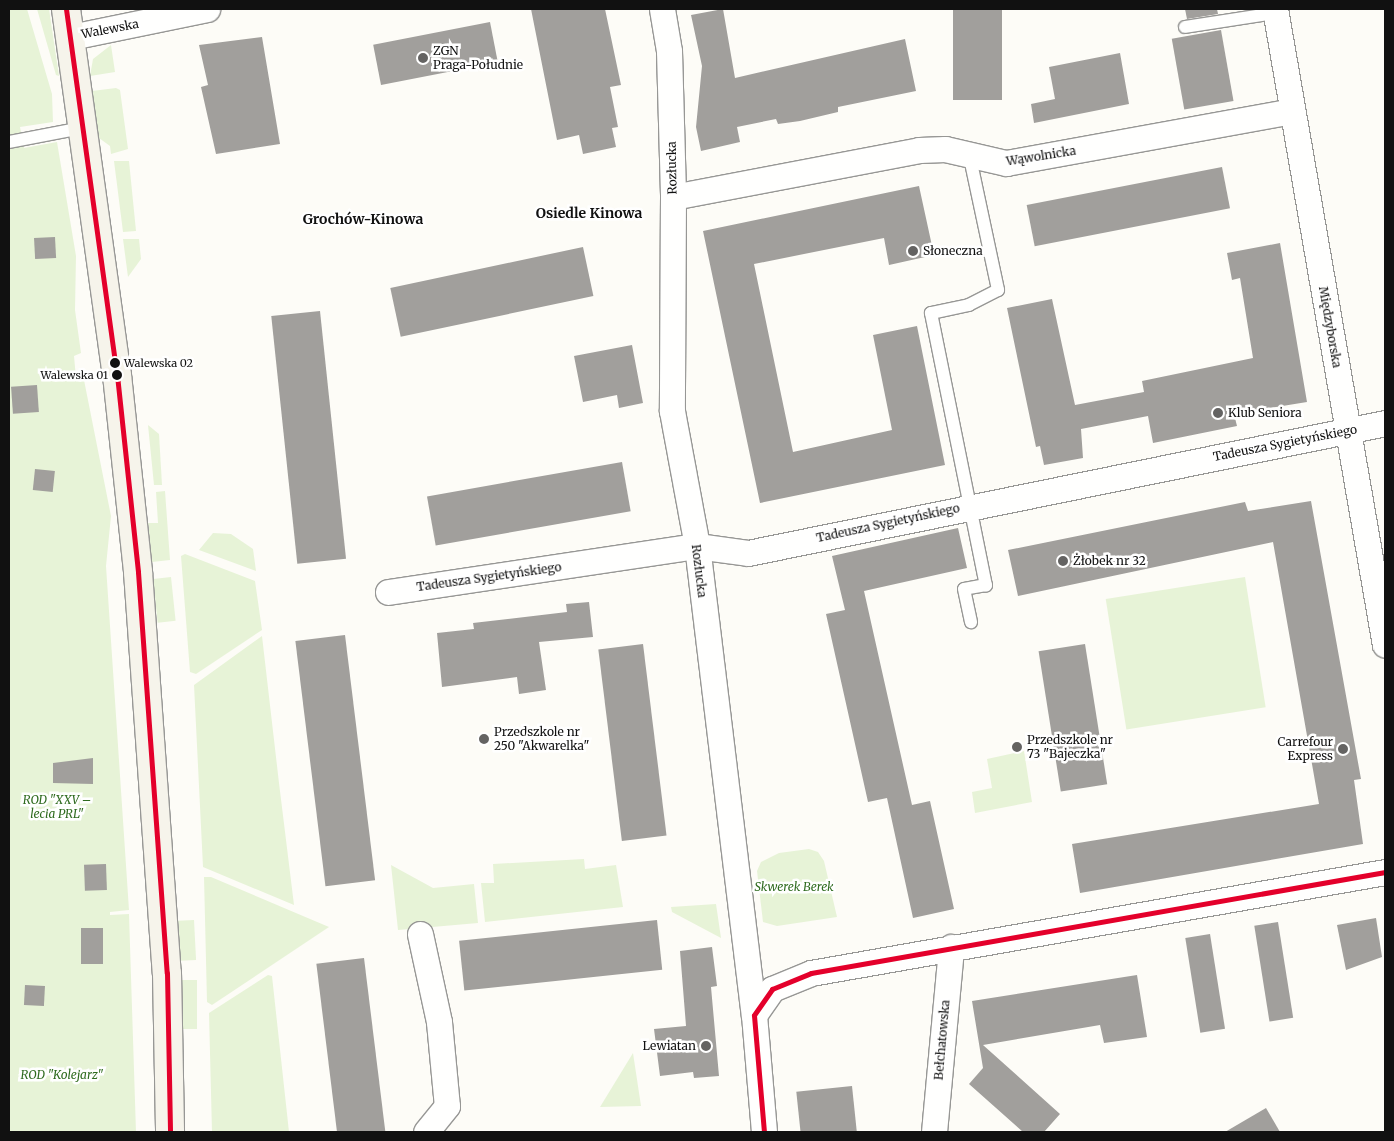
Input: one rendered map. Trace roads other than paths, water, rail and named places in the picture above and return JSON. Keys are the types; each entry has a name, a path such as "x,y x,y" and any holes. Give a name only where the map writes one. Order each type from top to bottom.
{"street":[{"path":"66,9 117,375 138,582 167,973 170,1132"},
{"name":"Walewska","path":"70,37 208,9"},
{"name":"Rozłucka","path":"662,9 668,51 673,197 672,411 697,546 754,1015 764,1132"},
{"name":"Międzyborska","path":"1275,11 1385,645"},
{"name":"Wąwolnicka","path":"673,197 919,150 945,149 970,158 1006,163 1292,111"},
{"name":"Tadeusza Sygietyńskiego","path":"388,592 697,546 748,553 1385,423"},
{"path":"754,1015 772,989 811,973 1385,872"},
{"path":"420,934 439,1022 447,1106 426,1132"},
{"name":"Bełchatowska","path":"934,1132 951,947"}],"lane":[{"path":"1185,27 1275,11"},
{"path":"9,142 82,128"},
{"path":"970,158 998,290 969,305 931,313 986,585 964,589 971,622"}],"place":[{"name":"ZGN Praga-Południe","path":"423,58"},
{"name":"Słoneczna","path":"913,251"},
{"name":"Walewska 02","path":"115,363"},
{"name":"Walewska 01","path":"117,375"},
{"name":"Klub Seniora","path":"1218,413"},
{"name":"Żłobek nr 32","path":"1063,561"},
{"name":"Przedszkole nr 250 \"Akwarelka\"","path":"484,739"},
{"name":"Przedszkole nr 73 \"Bajeczka\"","path":"1017,747"},
{"name":"Carrefour Express","path":"1343,749"},
{"name":"Lewiatan","path":"706,1046"}],"district":[{"name":"Osiedle Kinowa","path":"589,213"},
{"name":"Grochów-Kinowa","path":"363,219"}],"park label":[{"name":"ROD \"XXV – lecia PRL\"","path":"57,807"},
{"name":"Skwerek Berek","path":"794,887"},
{"name":"ROD \"Kolejarz\"","path":"62,1075"}]}
